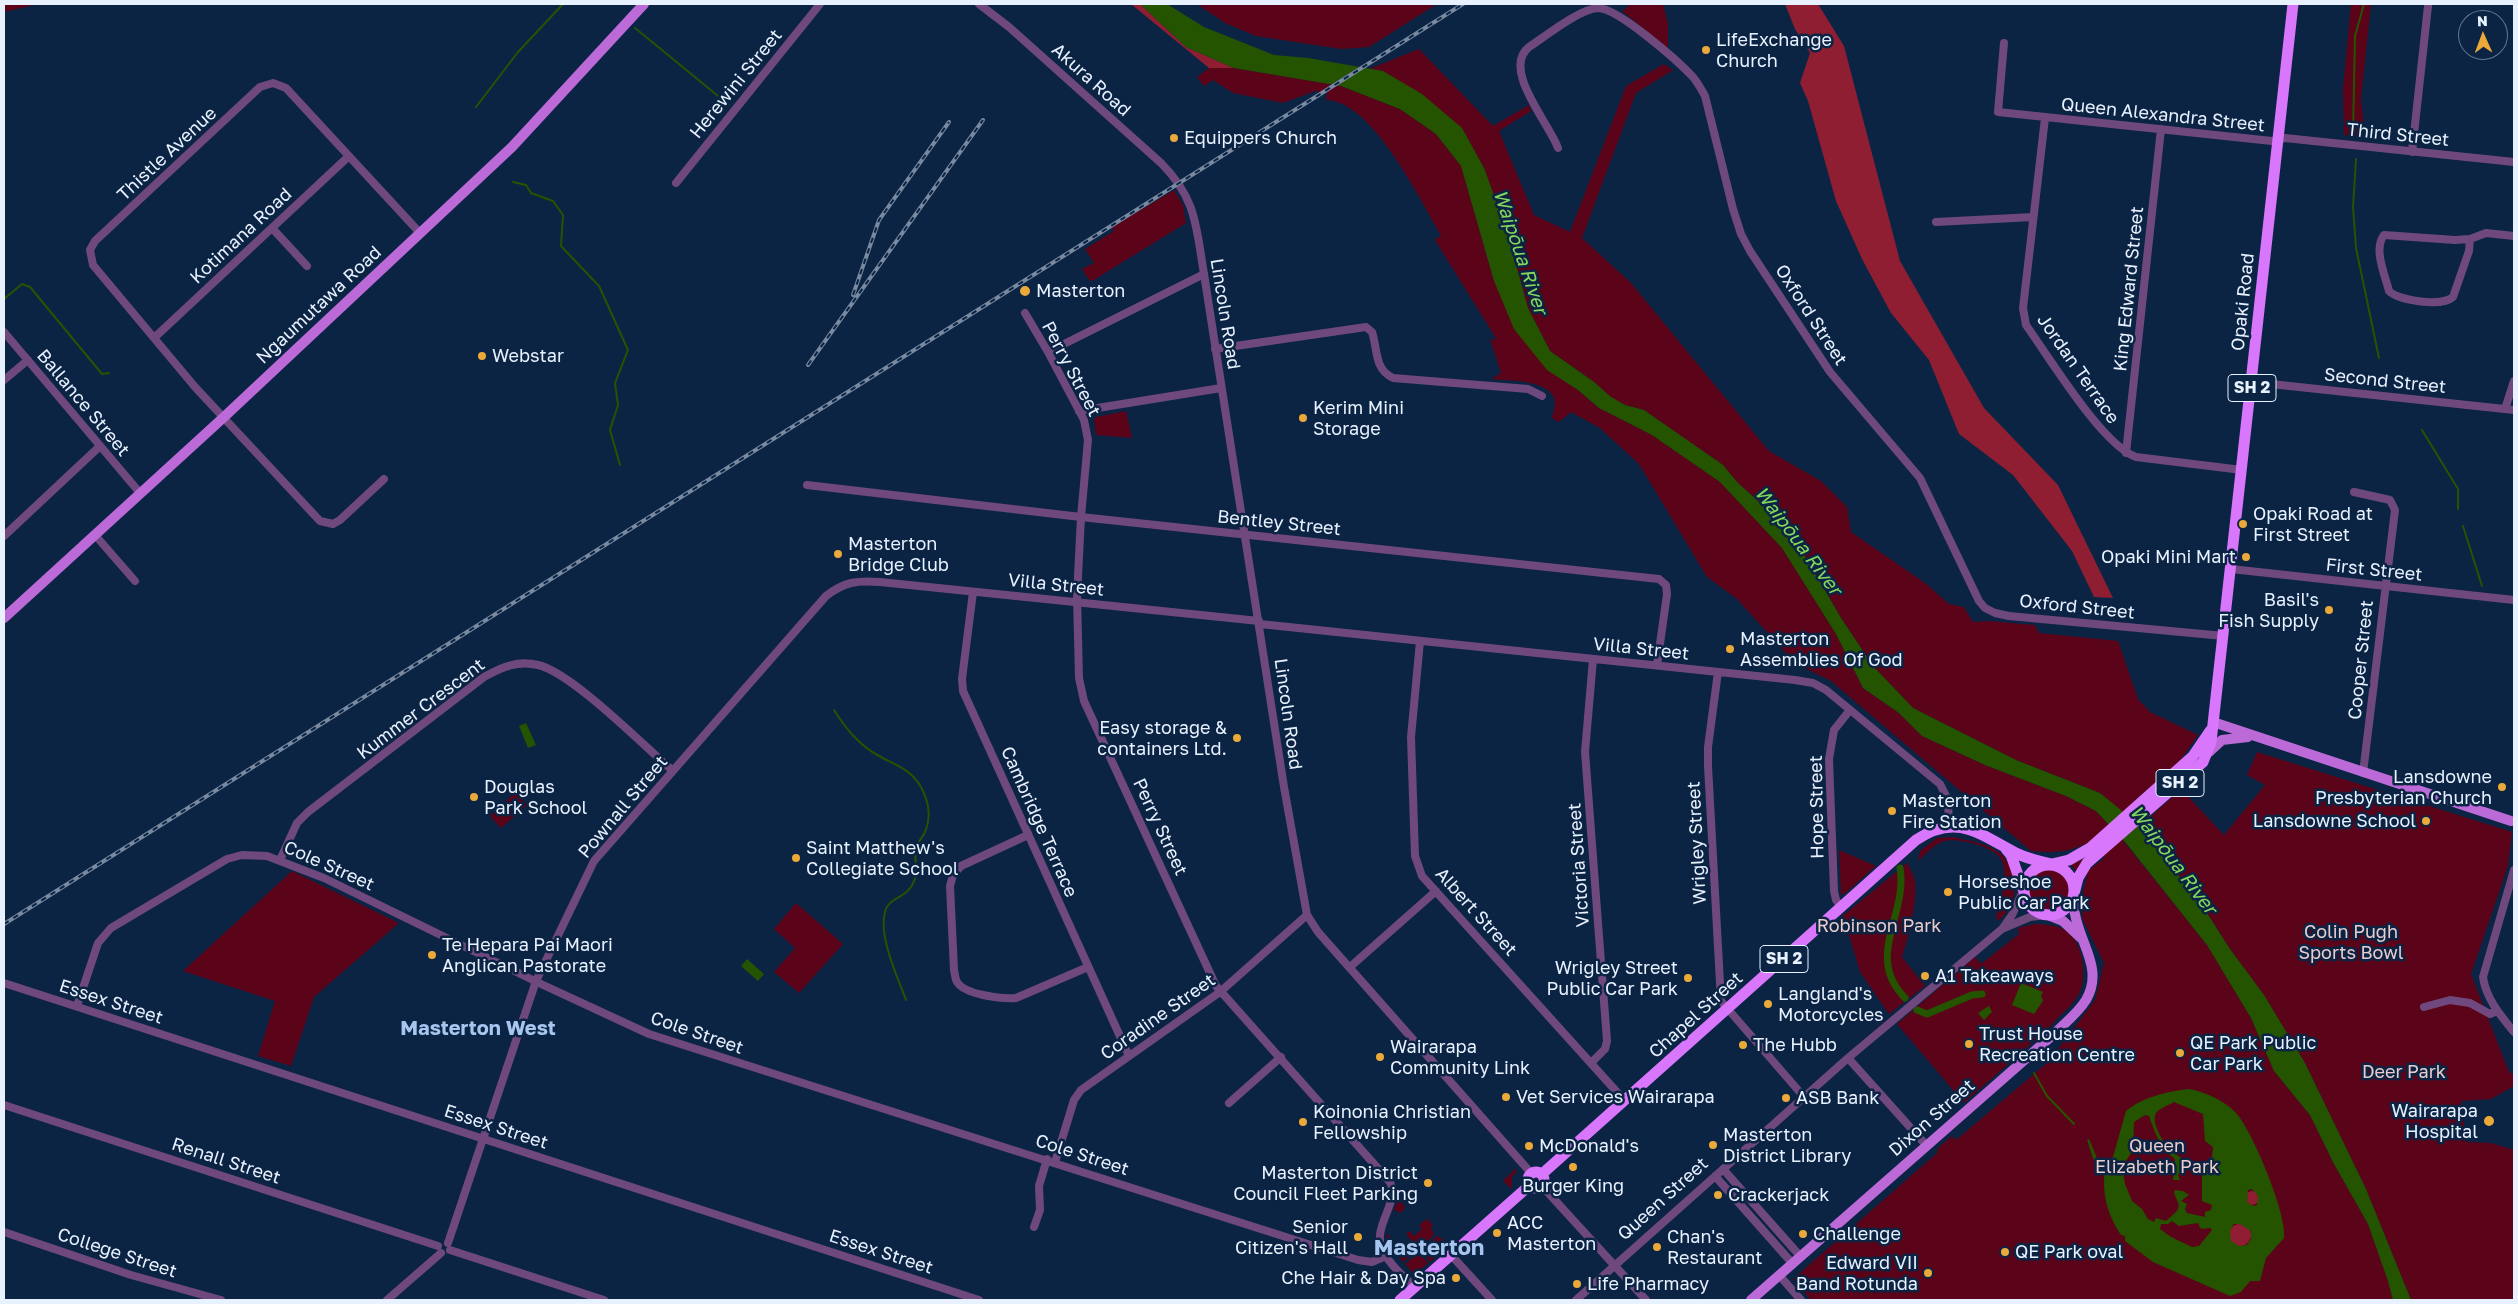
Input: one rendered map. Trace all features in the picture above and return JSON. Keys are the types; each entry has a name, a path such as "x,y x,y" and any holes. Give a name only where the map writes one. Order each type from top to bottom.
{"highway":[{"name":"Opaki Road","path":"2213,722 2293,4"},
{"name":"SH 2","path":"2093,852 2069,860 2040,865 2031,871 2025,880 2023,891 2024,898 2033,910 2048,915 2062,912 2067,907 2074,894 2082,870 2093,852 2145,807 2203,762 2209,752 2213,722"},
{"name":"SH 2","path":"2145,807 2193,756 2206,739 2213,722"},
{"name":"Chapel Street","path":"1538,1178 1916,840 1928,832 1949,826 1973,830 1999,842 2018,854 2052,864"},
{"name":"Chapel Street","path":"1999,842 2011,855 2023,891"},
{"name":"SH 2","path":"2052,864 2067,871 2074,886 2074,894"},
{"path":"1400,1300 1530,1185 1528,1180 1538,1178"}],"main road":[{"name":"Ngaumutawa Road","path":"4,618 224,417 526,133 644,4"},
{"path":"2213,722 2363,774 2513,822"},
{"path":"2209,752 2222,740 2254,736"},
{"name":"Dixon Street","path":"1751,1300 2054,1034 2086,1000 2092,980 2092,959 2074,915 2074,894"},
{"path":"2048,915 2062,921 2084,940"}],"street":[{"name":"Herewini Street","path":"676,183 820,4"},
{"name":"Akura Road","path":"979,4 1124,130 1180,182"},
{"path":"2412,152 2428,6"},
{"name":"Oxford Street","path":"1558,148 1554,136 1523,84 1520,59 1523,51 1585,12 1597,8 1607,9 1619,15 1670,56 1699,84 1705,96 1740,234 1830,372 1920,478 1973,590 1985,608 2009,616 2224,636"},
{"name":"Queen Alexandra Street","path":"2004,43 1998,112 2272,141 2278,139"},
{"name":"Thistle Avenue","path":"384,479 340,520 333,524 326,524 320,521 154,338 93,266 90,250 95,241 252,94 268,83 282,85 420,233"},
{"name":"Jordan Terrace","path":"2045,118 2023,308 2026,325 2104,433 2126,453 2136,457 2242,470"},
{"name":"King Edward Street","path":"2126,453 2161,129"},
{"name":"Third Street","path":"2278,139 2285,138 2514,162"},
{"name":"Kotimana Road","path":"154,338 349,156"},
{"name":"Lincoln Road","path":"1180,182 1191,206 1204,274 1260,623 1284,787 1307,915 1350,967 1646,1300"},
{"path":"1936,222 2034,217"},
{"path":"272,228 307,266"},
{"path":"2470,239 2469,251 2454,297 2450,300 2434,302 2399,298 2389,291 2379,248 2380,240 2384,234 2455,240 2470,239 2486,233 2514,236"},
{"path":"1048,352 1204,274"},
{"name":"Perry Street","path":"1025,313 1079,411 1088,440 1081,517 1077,603 1079,678 1084,701 1220,992 1281,1057 1390,1182 1392,1191 1380,1237 1381,1247 1386,1256"},
{"path":"1215,349 1366,327 1372,332 1380,367 1385,374 1393,378 1528,389 1542,396"},
{"name":"Ballance Street","path":"4,332 99,447 140,493"},
{"path":"4,380 28,360"},
{"path":"2505,409 2514,381"},
{"name":"Second Street","path":"2252,382 2514,410"},
{"path":"1079,411 1221,388"},
{"path":"4,536 99,447"},
{"name":"Bentley Street","path":"807,485 1081,517 1659,579 1666,585 1667,594 1658,665"},
{"name":"Cooper Street","path":"2354,492 2386,498 2395,506 2363,774"},
{"path":"95,535 135,581"},
{"name":"First Street","path":"2231,570 2514,600"},
{"name":"Villa Street","path":"850,582 880,582 1813,683 1826,690 1940,784 1948,800 1949,826"},
{"name":"Pownall Street","path":"449,1246 520,1023 536,981 594,861 826,596 838,587 850,582"},
{"name":"Cambridge Terrace","path":"973,592 962,679 963,691 1129,1056"},
{"name":"Albert Street","path":"1420,640 1411,737 1415,856 1422,876 1625,1101"},
{"name":"Victoria Street","path":"1591,1063 1605,1049 1607,1041 1585,752 1593,659"},
{"name":"Kummer Crescent","path":"280,860 297,823 308,812 484,677 503,666 521,663 538,664 555,670 672,770"},
{"name":"Wrigley Street","path":"1718,672 1708,747 1708,766 1721,1001 1728,1010"},
{"name":"Hope Street","path":"1841,907 1836,900 1834,891 1829,758 1834,730 1850,710"},
{"path":"1028,835 961,866 953,874 950,886 956,981 964,989 1005,999 1016,998 1088,966"},
{"name":"Cole Street","path":"77,1006 98,942 111,928 227,859 255,854 280,860 324,878 649,1034 1047,1159 1358,1260 1372,1262 1386,1256"},
{"path":"2514,870 2484,971 2486,989 2497,1011 2514,1032"},
{"path":"1350,967 1436,891"},
{"name":"Queen Street","path":"1576,1300 1848,1058 2002,929 2012,915 2023,891"},
{"name":"Coradine Street","path":"1055,1162 1074,1100 1081,1090 1220,992 1307,915"},
{"name":"Queen Street","path":"2002,929 2030,917 2048,915"},
{"name":"Essex Street","path":"4,984 77,1006 979,1300"},
{"path":"2424,1007 2450,1000 2470,1003 2490,1014 2497,1011"},
{"path":"1728,1010 1804,1097"},
{"path":"1229,1103 1281,1057"},
{"path":"1848,1058 1926,1145"},
{"name":"Renall Street","path":"4,1105 440,1249"},
{"path":"1034,1227 1040,1210 1039,1186 1047,1159"},
{"path":"1723,1169 1800,1256"},
{"path":"1715,1176 1792,1263"},
{"name":"College Street","path":"4,1232 130,1276 222,1300"},
{"path":"387,1300 440,1249 443,1242 449,1246 604,1300"},
{"path":"1451,1255 1492,1300"},
{"path":"1386,1256 1415,1288"},
{"path":"1778,1275 1801,1300"}],"green space":[{"path":"4,4 38,4 4,12"},
{"path":"1197,4 1437,4 1369,47 1341,49 1256,36 1225,23"},
{"path":"1631,4 1663,4 1668,24 1668,48 1622,11"},
{"path":"2351,4 2371,4 2361,99 2365,137 2344,135 2343,89"},
{"path":"1419,49 1493,126 1529,105 1531,111 1499,131 1534,215 1570,232 1626,86 1664,64 1673,70 1636,93 1582,238 1631,283 1769,451 1821,481 1847,507 1851,532 1925,583 1949,604 1964,607 1973,622 1988,621 2035,625 2039,633 2118,641 2138,699 2150,712 2198,735 2179,762 2133,802 2148,819 2181,789 2224,835 2265,785 2247,775 2257,752 2512,832 2508,866 2471,974 2509,1072 2514,1075 2514,1086 2491,1099 2461,1101 2466,1142 2491,1143 2514,1150 2514,1300 2411,1300 2366,1189 2305,1063 2264,995 2230,949 2205,910 2142,827 2133,820 2118,834 2207,945 2251,1018 2274,1071 2310,1115 2334,1164 2368,1224 2393,1300 1811,1300 1793,1279 1937,1153 1938,1148 1952,1136 1956,1140 2048,1062 2095,1000 2104,963 2083,920 2081,902 2088,871 2104,858 2098,851 2078,873 2071,865 2087,857 2089,842 2061,851 2031,851 1831,681 1795,663 1737,599 1707,577 1639,464 1600,428 1571,412 1559,422 1552,418 1555,402 1552,394 1538,385 1491,379 1501,373 1490,339 1497,340 1435,240 1441,235 1407,177 1393,154 1361,116 1344,105 1326,100 1327,93 1315,91 1283,103 1233,93 1213,80 1204,86 1197,77 1209,68 1234,68 1341,86 1400,109 1436,134 1461,166 1494,281 1578,390 1599,408 1652,435 1720,482 1782,548 1836,634 1863,688 1899,713 1922,736 1985,765 2066,796 2096,811 2115,832 2130,819 2100,793 2016,760 1913,708 1873,666 1841,618 1790,529 1738,483 1723,465 1644,410 1625,405 1611,397 1594,382 1550,351 1528,308 1505,225 1484,168 1462,128 1383,71 1369,69"},
{"path":"1174,190 1183,205 1186,223 1092,281 1089,280 1082,269 1094,263 1085,249 1114,231 1112,227"},
{"path":"1126,411 1132,438 1096,435 1094,420 1096,417"},
{"path":"516,792 527,805 501,828 490,816"},
{"path":"1953,837 1982,844 1993,849 2005,859 2010,867 2015,886 2014,895 2011,905 1999,920 1996,919 2003,890 2004,868 2002,861 1992,851 1975,844 1956,840 1948,841 1935,845 1918,861 1920,851 1937,838"},
{"path":"1839,850 1876,866 1843,895 1841,894"},
{"name":"Robinson Park","path":"1907,863 1912,872 1916,888 1910,930 1902,957 1925,986 1889,1014 1860,972 1847,928 1839,919"},
{"path":"2045,868 2053,868 2065,874 2071,890 2065,906 2053,912 2045,912 2033,906 2027,894 2027,886 2033,874"},
{"path":"292,871 399,923 314,997 291,1066 258,1056 275,1001 183,971"},
{"path":"796,903 843,944 799,993 774,972 795,948 774,929"},
{"path":"2034,924 2061,928 2074,939 2082,957 2083,967 2082,986 2079,994 2051,1026 1964,1103 1897,1024 1975,957 1981,964 2019,934 2018,928"},
{"path":"1516,1168 1516,1173 1512,1176 1512,1189 1503,1181"},
{"path":"1400,1195 1400,1201 1405,1207 1401,1213 1394,1210"},
{"path":"1427,1219 1433,1225 1431,1227 1434,1235 1421,1247 1417,1247 1406,1234 1410,1231 1414,1236 1422,1229 1419,1225"},
{"path":"1386,1234 1391,1237 1387,1241 1386,1238"},
{"path":"1437,1236 1450,1244 1430,1262 1422,1253 1424,1251 1422,1249"},
{"path":"1387,1241 1393,1247 1398,1244 1401,1247 1409,1241 1415,1248 1413,1250 1415,1252 1403,1262"},
{"path":"1417,1254 1420,1254 1428,1263 1417,1273 1412,1272 1405,1264"}],"shaded area":[{"path":"1131,4 1140,4 1186,47 1234,68 1209,68"},
{"path":"1140,4 1167,4 1204,27 1274,55 1308,58 1383,71 1422,94 1462,128 1484,168 1505,225 1528,308 1550,351 1594,382 1611,397 1625,405 1644,410 1723,465 1738,483 1790,530 1841,618 1873,666 1913,708 2016,760 2100,793 2142,827 2205,910 2230,949 2264,995 2305,1063 2366,1189 2411,1300 2393,1300 2368,1224 2334,1164 2310,1115 2274,1071 2251,1018 2207,945 2126,843 2096,811 2066,796 1985,765 1922,736 1899,713 1863,688 1836,634 1782,548 1720,482 1652,435 1599,408 1578,390 1547,370 1514,329 1494,281 1461,166 1436,134 1400,109 1341,86 1234,68 1186,47"},
{"path":"1785,4 1818,4 1844,46 1900,261 1984,408 2058,485 2113,598 2094,597 2072,551 2013,475 1959,434 1929,360 1891,313 1862,259 1836,201 1808,101 1800,83 1810,53 1795,29"},
{"path":"526,723 536,745 528,748 519,726"},
{"path":"747,959 764,974 758,981 741,966"},
{"path":"2021,983 2043,992 2041,996 2043,1001 2034,1014 2012,1005"},
{"path":"1989,1006 1992,1012 1984,1020 1978,1013"},
{"path":"2189,1089 2201,1092 2220,1100 2236,1113 2243,1122 2268,1174 2284,1227 2284,1238 2266,1258 2260,1281 2250,1281 2241,1292 2230,1296 2153,1262 2125,1241 2125,1236 2121,1235 2116,1227 2106,1202 2104,1185 2105,1166 2094,1161 2087,1140 2089,1139 2097,1158 2107,1162 2113,1157 2126,1111 2139,1102 2164,1093","holes":["2174,1102 2203,1114 2205,1141 2213,1147 2212,1157 2203,1167 2195,1165 2194,1171 2202,1171 2202,1201 2212,1205 2211,1210 2205,1212 2205,1217 2187,1213 2185,1209 2187,1204 2181,1201 2189,1195 2183,1191 2175,1190 2174,1193 2179,1205 2177,1211 2166,1221 2156,1218 2154,1222 2148,1219 2142,1209 2132,1201 2125,1184 2122,1167 2133,1150 2134,1122 2145,1115 2149,1116 2162,1145 2175,1159 2173,1180 2180,1180 2178,1175 2182,1170 2190,1169 2191,1162 2172,1151 2157,1130 2155,1115 2161,1109","2252,1189 2258,1196 2257,1205 2253,1206 2247,1202 2248,1190","2172,1221 2179,1226 2198,1223 2201,1229 2210,1228 2212,1230 2199,1246 2192,1247 2171,1237 2160,1229 2161,1224 2168,1224","2234,1224 2240,1224 2251,1231 2251,1239 2247,1245 2239,1246 2231,1241 2230,1231"]},
{"path":"2249,1191 2255,1191 2259,1198 2255,1205 2249,1205 2245,1201 2245,1195"},
{"path":"2240,1224 2248,1227 2251,1235 2248,1243 2240,1246 2232,1243 2229,1235 2232,1227"}],"pier":[{"path":"1363,65 1367,66 1334,87 1329,86"}],"waterway":[{"path":"476,107 518,52 563,4"},
{"path":"2353,134 2355,36 2364,4"},
{"path":"635,28 729,105"},
{"path":"2356,159 2353,207 2356,248 2379,358"},
{"path":"513,182 526,185 531,193 553,201 563,215 561,246 599,286 628,350 615,383 618,405 610,430 620,465"},
{"path":"4,299 22,284 30,287 102,374 109,373"},
{"path":"2422,430 2458,489 2458,509"},
{"path":"2463,526 2482,586"},
{"path":"834,710 859,742 912,776 921,787 928,804 928,822 924,834 916,847 916,877 908,891 892,901 885,912 884,933 886,945 906,1000"},
{"path":"1900,868 1901,886 1890,935 1888,967 1893,982 1905,998"},
{"path":"1917,1010 1927,1014 1972,995 1982,994"},
{"path":"2034,1073 2047,1096 2074,1124"}],"railway":[{"path":"4,924 1463,4"},
{"path":"808,365 983,120"},
{"path":"853,295 879,220 949,122"}],"place":[{"name":"LifeExchange Church","path":"1706,50"},
{"name":"Equippers Church","path":"1174,138"},
{"name":"Masterton","path":"1025,291"},
{"name":"Webstar","path":"482,356"},
{"name":"Kerim Mini Storage","path":"1303,418"},
{"name":"Opaki Road at First Street","path":"2243,524"},
{"name":"Masterton Bridge Club","path":"838,554"},
{"name":"Opaki Mini Mart","path":"2246,557"},
{"name":"Basil's Fish Supply","path":"2329,610"},
{"name":"Masterton Assemblies Of God","path":"1730,649"},
{"name":"Easy storage & containers Ltd.","path":"1237,738"},
{"name":"Lansdowne Presbyterian Church","path":"2502,787"},
{"name":"Douglas Park School","path":"474,797"},
{"name":"Masterton Fire Station","path":"1892,811"},
{"name":"Lansdowne School","path":"2426,821"},
{"name":"Saint Matthew's Collegiate School","path":"796,858"},
{"name":"Horseshoe Public Car Park","path":"1948,892"},
{"name":"Te Hepara Pai Maori Anglican Pastorate","path":"432,955"},
{"name":"A1 Takeaways","path":"1925,976"},
{"name":"Wrigley Street Public Car Park","path":"1688,978"},
{"name":"Langland's Motorcycles","path":"1768,1004"},
{"name":"Trust House Recreation Centre","path":"1969,1044"},
{"name":"The Hubb","path":"1743,1045"},
{"name":"QE Park Public Car Park","path":"2180,1053"},
{"name":"Wairarapa Community Link","path":"1380,1057"},
{"name":"Vet Services Wairarapa","path":"1506,1097"},
{"name":"ASB Bank","path":"1786,1098"},
{"name":"Wairarapa Hospital","path":"2489,1121"},
{"name":"Koinonia Christian Fellowship","path":"1303,1122"},
{"name":"Masterton District Library","path":"1713,1145"},
{"name":"McDonald's","path":"1529,1146"},
{"name":"Burger King","path":"1573,1167"},
{"name":"Masterton District Council Fleet Parking","path":"1428,1183"},
{"name":"Crackerjack","path":"1718,1195"},
{"name":"ACC Masterton","path":"1497,1233"},
{"name":"Challenge","path":"1803,1234"},
{"name":"Senior Citizen's Hall","path":"1358,1237"},
{"name":"Chan's Restaurant","path":"1657,1247"},
{"name":"QE Park oval","path":"2005,1252"},
{"name":"Edward VII Band Rotunda","path":"1928,1273"},
{"name":"Che Hair & Day Spa","path":"1456,1278"},
{"name":"Life Pharmacy","path":"1577,1284"}],"district":[{"name":"Masterton West","path":"478,1029"},
{"name":"Masterton","path":"1429,1248"}],"water label":[{"name":"Waipōua River","path":"1520,252"},
{"name":"Waipōua River","path":"1798,541"},
{"name":"Waipōua River","path":"2173,860"}],"park label":[{"name":"Colin Pugh Sports Bowl","path":"2351,942"},
{"name":"Deer Park","path":"2404,1072"},
{"name":"Queen Elizabeth Park","path":"2157,1156"}]}
